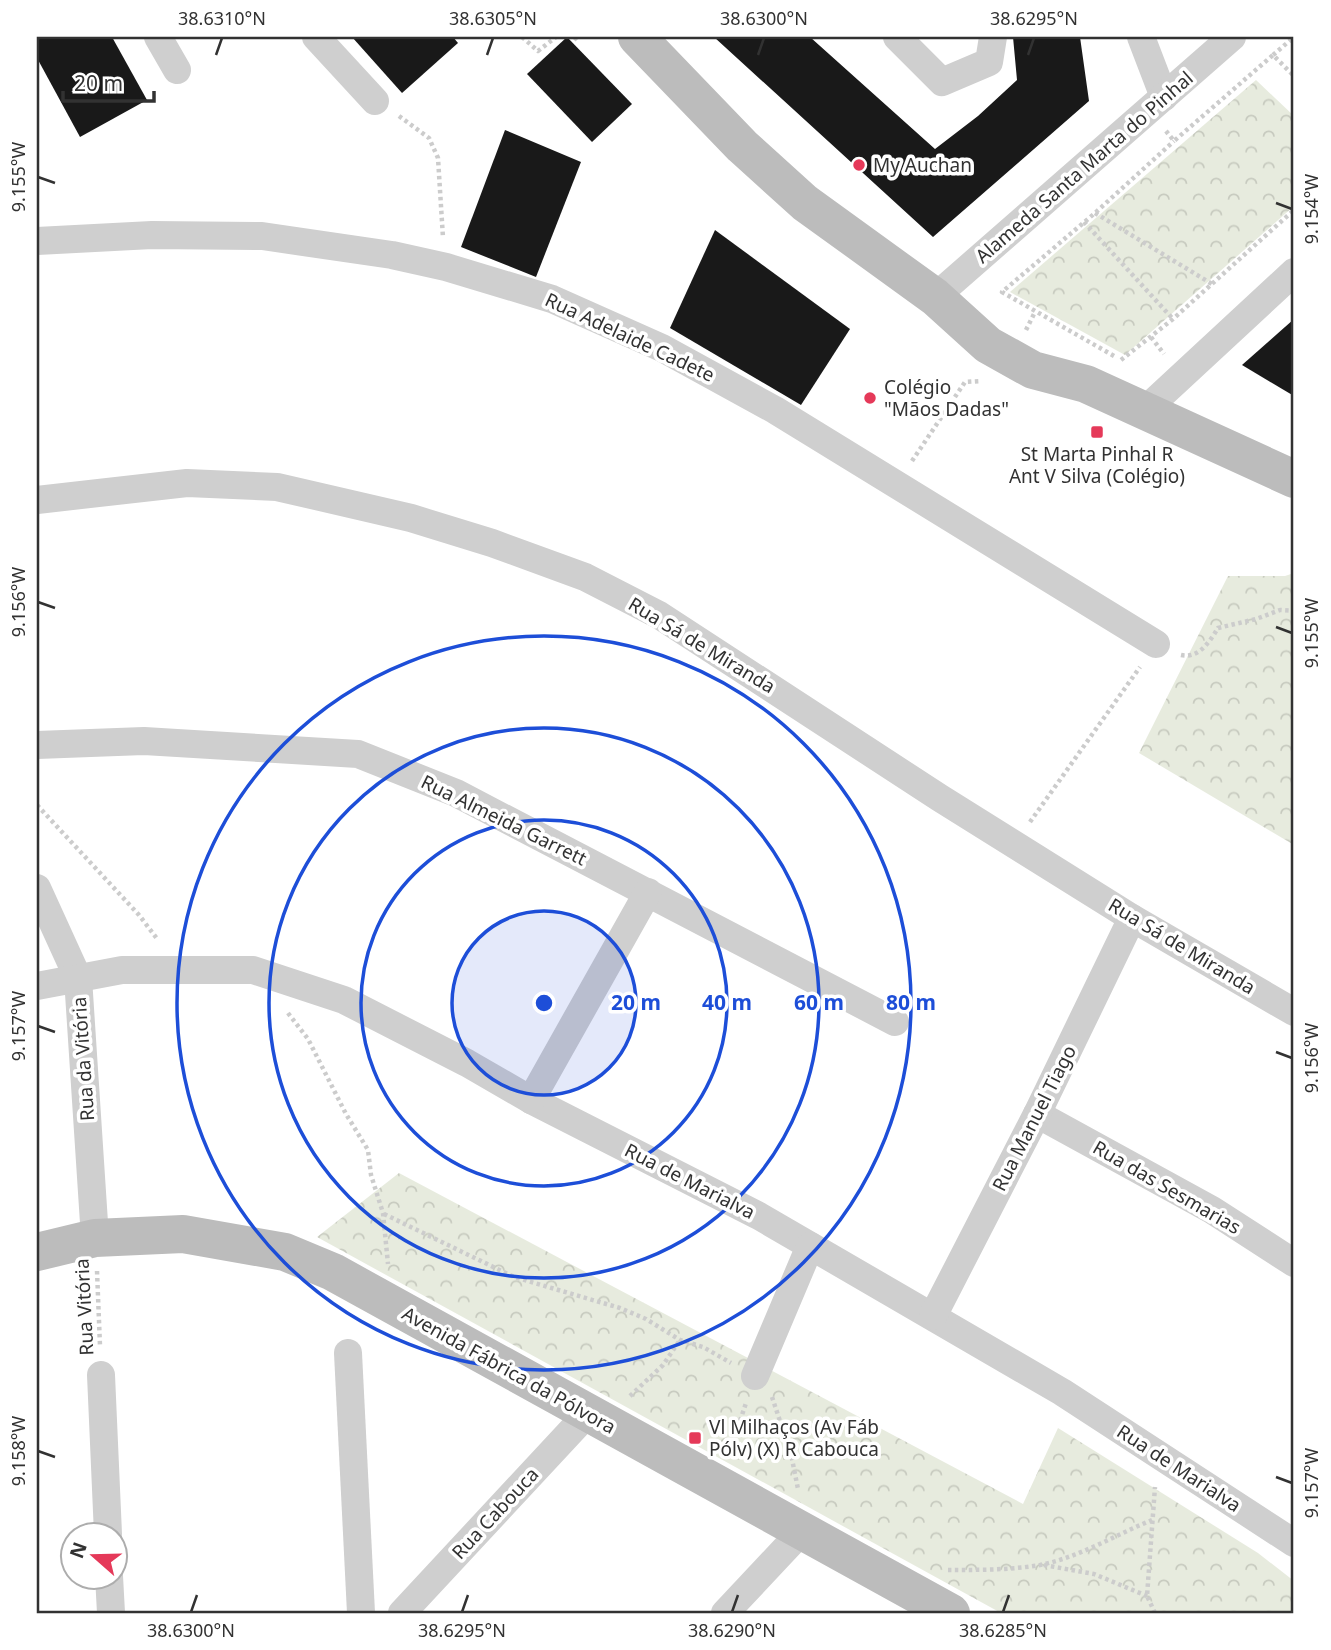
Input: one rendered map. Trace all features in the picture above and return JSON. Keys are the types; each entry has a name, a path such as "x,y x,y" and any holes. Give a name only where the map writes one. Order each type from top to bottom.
{"street":[{"path":"158,37 177,70"},
{"path":"316,37 375,101"},
{"path":"637,37 742,146 796,194 935,297 988,345 1023,336 1033,370 1086,384 1294,479"},
{"path":"897,37 942,82 989,62 993,37"},
{"path":"1141,37 1155,104"},
{"name":"Alameda Santa Marta do Pinhal","path":"935,297 1232,37"},
{"name":"Rua Adelaide Cadete","path":"37,241 152,235 262,236 391,255 446,267 552,299 662,348 775,410 1156,645"},
{"path":"1144,411 1294,272"},
{"name":"Rua Sá de Miranda","path":"37,500 187,484 277,487 411,517 585,577 659,615 940,798 1132,918 1294,1012"},
{"name":"Rua Almeida Garrett","path":"37,745 144,741 358,754 456,793 895,1022"},
{"name":"Rua da Vitória","path":"37,887 78,978 95,1238"},
{"path":"531,1100 648,892"},
{"name":"Rua Manuel Tiago","path":"933,1316 1037,1114 1132,918"},
{"name":"Rua de Marialva","path":"37,986 122,970 253,970 344,1000 467,1063 531,1100 759,1216 1062,1392 1294,1543"},
{"name":"Rua das Sesmarias","path":"1037,1114 1212,1210 1294,1263"},
{"name":"Avenida Fábrica da Pólvora","path":"37,1252 95,1238 183,1234 285,1252 333,1272 951,1613"},
{"path":"755,1376 810,1246"},
{"path":"348,1353 360,1613"},
{"path":"101,1375 107,1520"},
{"name":"Rua Cabouca","path":"402,1613 588,1413"},
{"path":"725,1613 802,1531"},
{"path":"110,1590 111,1613"}],"path":[{"path":"522,37 538,51 556,37"},
{"path":"1023,336 1002,292 1294,37"},
{"path":"1273,55 1294,76"},
{"path":"375,101 429,138 438,159 446,267"},
{"path":"1155,104 1174,141"},
{"path":"1023,336 1123,361 1294,210"},
{"path":"1095,213 1212,284"},
{"path":"1084,222 1173,319"},
{"path":"892,481 912,462 965,382 988,381 1023,336"},
{"path":"1015,843 1156,645 1187,656 1205,648 1218,628 1280,610 1294,611"},
{"path":"368,1150 371,1175 383,1213 514,1277 620,1308 646,1319 680,1340 703,1347 755,1376 772,1395 791,1454 798,1490"},
{"name":"Rua Vitória","path":"95,1238 101,1375"},
{"path":"626,1401 663,1366 680,1340"},
{"path":"729,1455 755,1376"},
{"path":"1155,1613 1147,1596 1154,1489 1168,1462"},
{"path":"1041,1565 1102,1544 1152,1520"},
{"path":"936,1564 947,1570 1041,1565 1094,1574 1147,1596"}],"green space":[{"path":"1256,80 1294,116 1294,206 1125,355 1010,292"},
{"path":"1294,573 1294,845 1139,753 1228,576 1285,576"},
{"path":"399,1173 1023,1504 1058,1428 1258,1553 1294,1581 1294,1613 1001,1613 317,1237"}],"building":[{"path":"37,37 112,37 147,100 80,137 37,58"},
{"path":"352,37 453,37 458,43 402,93"},
{"path":"567,37 632,104 592,142 527,74"},
{"path":"714,37 810,37 935,149 978,116 1017,80 1013,37 1080,37 1089,101 933,237"},
{"path":"505,130 581,162 536,277 461,247"},
{"path":"715,230 850,329 801,405 670,328"},
{"path":"1294,319 1294,396 1242,365"}],"place":[{"name":"My Auchan","path":"859,165"},
{"name":"Colégio \"Mãos Dadas\"","path":"870,398"},
{"name":"St Marta Pinhal R Ant V Silva (Colégio)","path":"1097,432"},
{"name":"Vl Milhaços (Av Fáb Pólv) (X) R Cabouca","path":"695,1438"}]}
